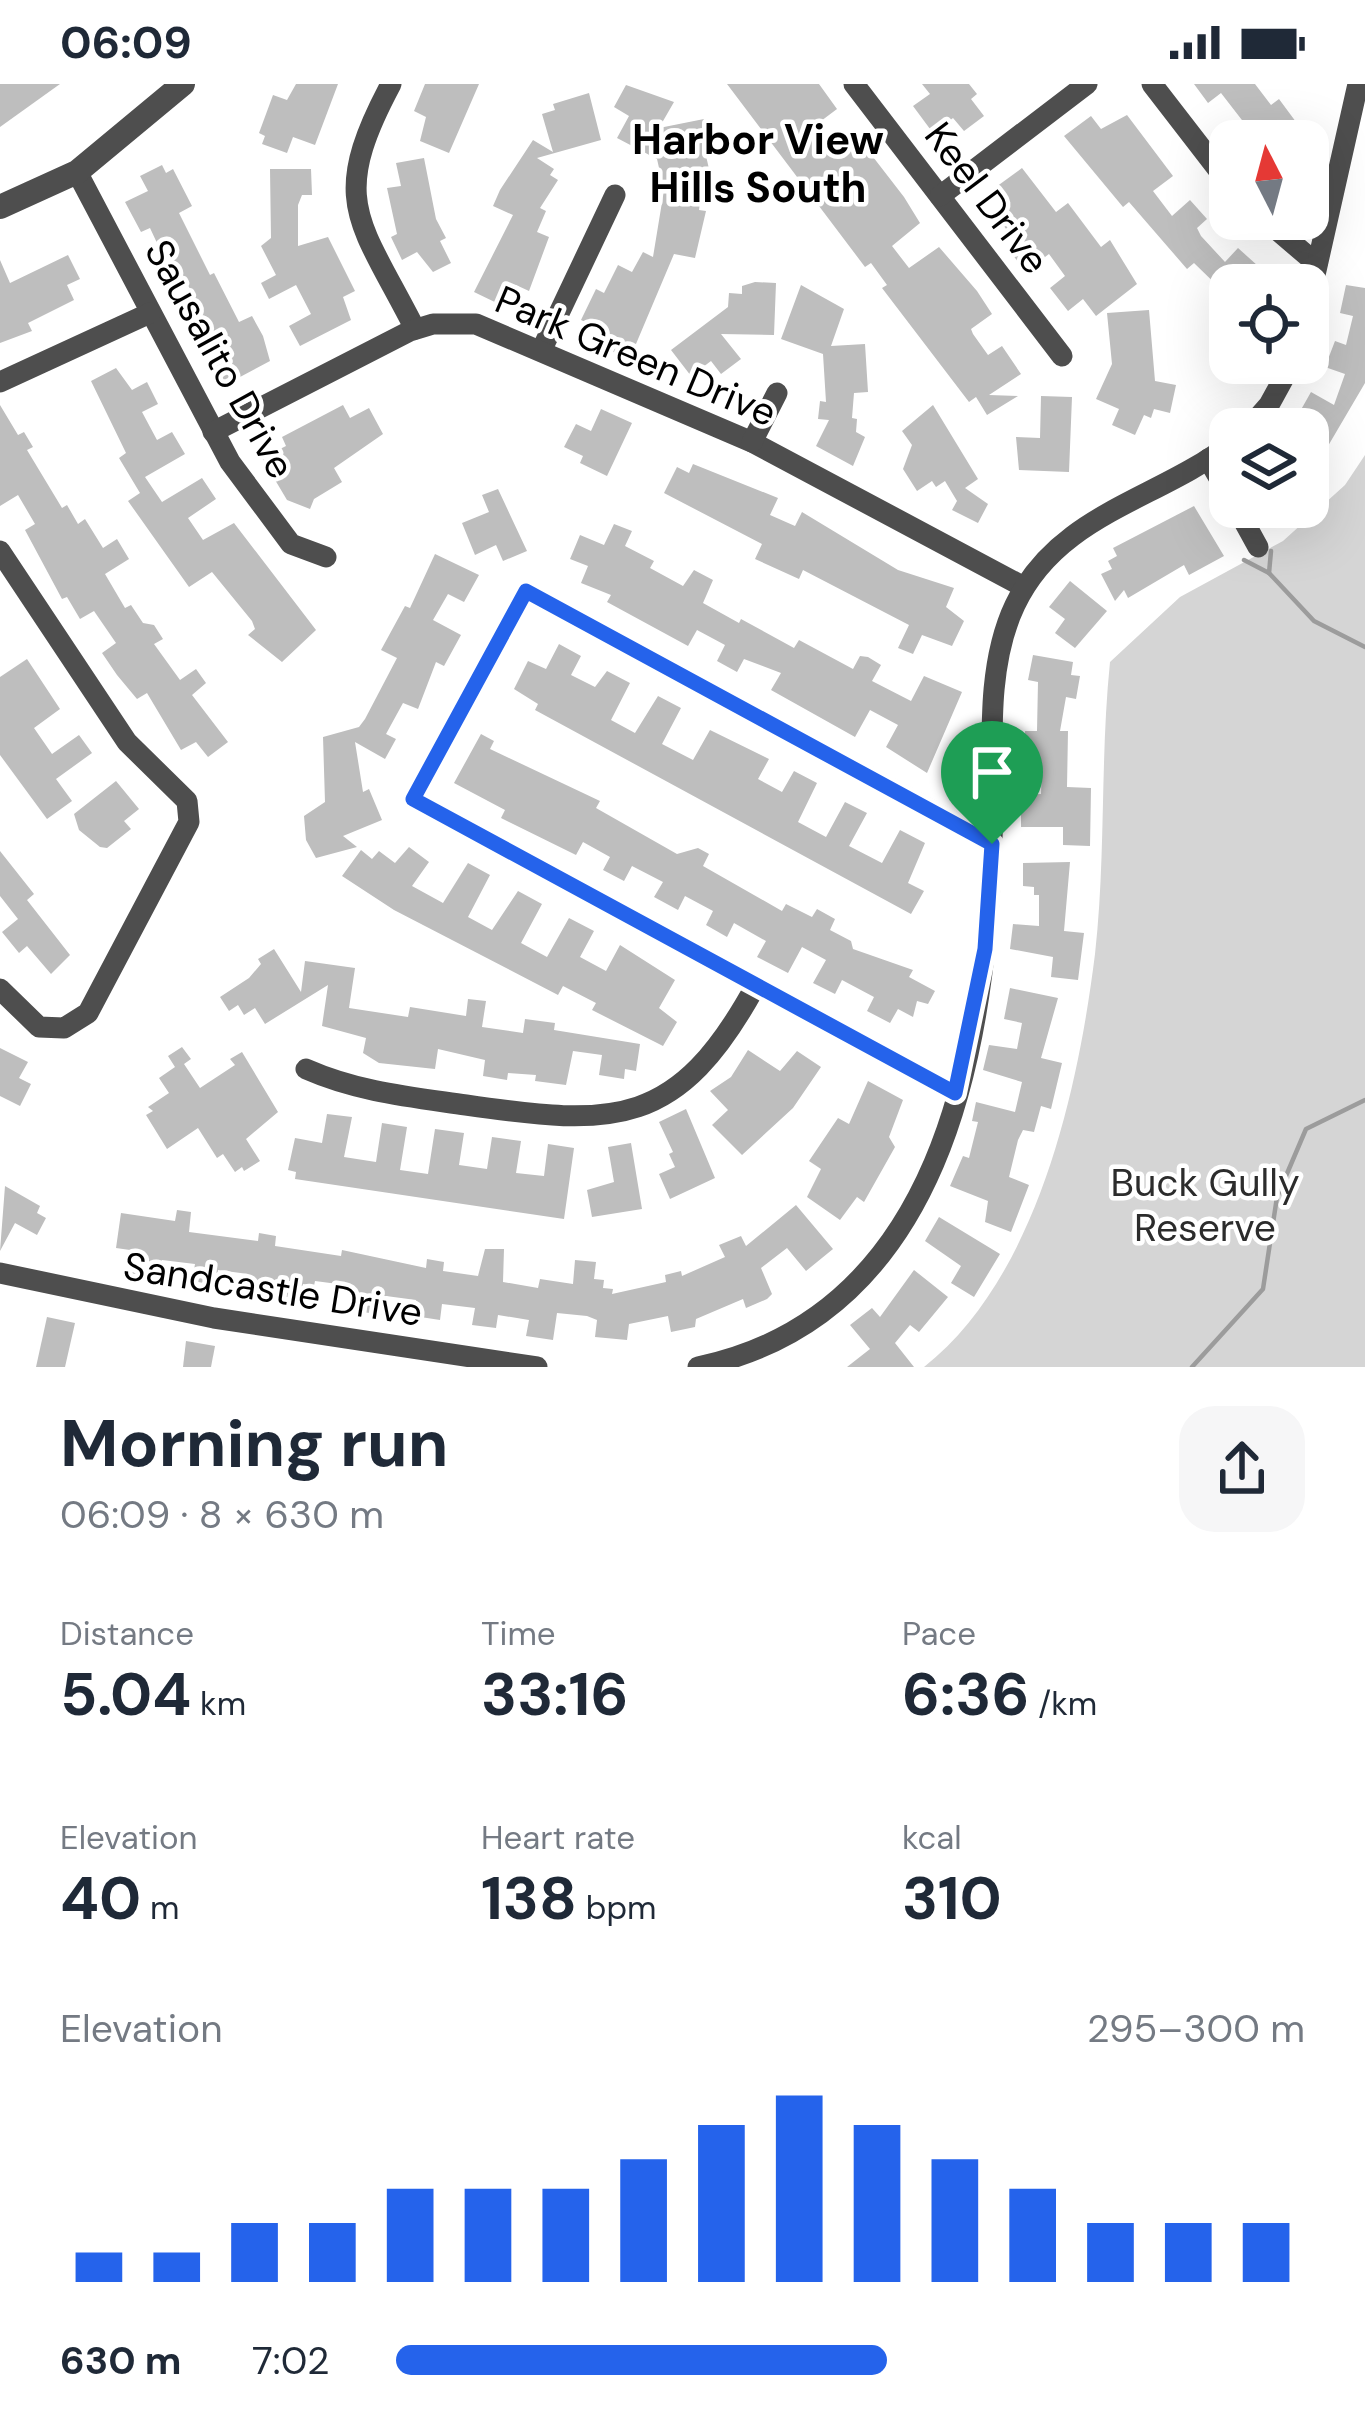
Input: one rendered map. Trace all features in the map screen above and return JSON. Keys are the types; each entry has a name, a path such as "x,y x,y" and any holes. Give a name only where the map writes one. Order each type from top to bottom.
{"street":[{"path":"0,207 77,172 183,84"},
{"path":"391,84 363,137 354,184 362,225 415,328"},
{"name":"Keel Drive","path":"854,84 1062,356"},
{"path":"940,196 1088,84"},
{"path":"1153,84 1209,157"},
{"path":"1289,240 1317,264 1358,84"},
{"name":"Sausalito Drive","path":"77,172 213,432 291,544 326,557"},
{"path":"542,349 615,195"},
{"path":"0,382 150,313"},
{"name":"Park Green Drive","path":"213,432 415,328 476,324 752,442 1024,587"},
{"path":"752,442 777,393"},
{"path":"698,1367 739,1356 799,1329 874,1267 929,1180 955,1093 985,949 996,674 1007,624 1024,587 1074,532 1208,459"},
{"path":"1247,528 1258,548"},
{"path":"0,551 127,742 187,801 189,822 88,1013 64,1028 39,1027 0,989"},
{"path":"955,1093 413,799 526,591 992,844"},
{"path":"306,1069 349,1088 557,1119 605,1117 660,1098 691,1077 724,1041 756,985"},
{"name":"Sandcastle Drive","path":"0,1273 214,1318 537,1367"}],"green space":[{"name":"Buck Gully Reserve","path":"1365,455 1365,1367 924,1367 963,1329 996,1284 1046,1178 1063,1121 1095,954 1110,662 1180,597 1283,541 1297,528 1329,528 1329,499"}],"building":[{"path":"0,84 60,84 0,127"},
{"path":"296,84 338,84 315,145 293,137 287,153 262,144 265,136 259,133 273,95 287,100"},
{"path":"425,84 479,84 449,153 420,141 426,117 414,111"},
{"path":"727,84 819,84 837,109 813,127 830,148 853,131 904,197 920,223 892,246 909,268 939,247 977,291 992,314 971,329 973,334 988,355 1002,346 1021,374 989,395 1018,396 987,415 976,397 969,402 882,288 887,285 871,263 865,267"},
{"path":"922,84 969,84 977,94 971,99 984,116 964,131 953,118 933,133 913,106 930,94"},
{"path":"1194,84 1255,84 1271,105 1279,99 1295,120 1242,120 1221,93 1208,103"},
{"path":"626,85 674,102 659,128 704,119 707,133 701,134 712,182 702,187 699,210 706,211 695,258 674,254 633,351 623,346 620,355 596,344 602,330 581,320 596,289 604,293 618,265 632,272 643,252 653,257 664,190 657,159 617,138 629,116 614,107"},
{"path":"589,93 601,140 537,158 554,169 550,175 558,180 540,208 546,211 537,232 549,237 529,291 516,285 503,306 474,292 513,215 493,206 500,190 533,140 553,152 542,114 555,110 553,104"},
{"path":"1127,115 1173,176 1153,191 1172,216 1190,200 1207,219 1197,228 1201,236 1225,262 1238,248 1256,264 1209,264 1209,278 1194,263 1187,269 1129,202 1123,207 1064,136 1091,116 1101,129"},
{"path":"424,158 436,219 446,238 440,241 451,263 433,272 417,252 402,260 391,237 397,234 387,188 401,186 396,163"},
{"path":"162,165 166,173 173,169 192,206 179,213 210,275 214,273 239,322 252,316 263,336 270,361 225,385 198,344 203,341 187,312 199,305 184,278 168,286 156,262 164,258 150,228 141,232 125,202 148,191 140,176"},
{"path":"1022,168 1056,212 1068,203 1101,247 1110,240 1137,284 1096,316 1083,299 1068,311 1050,288 1065,276 1049,254 1025,272 1008,248 1016,242 997,217 1008,209 996,187"},
{"path":"270,169 311,169 312,195 302,195 298,205 298,246 328,237 355,291 343,297 351,320 300,346 289,326 311,314 296,285 269,299 261,283 276,275 261,246 271,238"},
{"path":"68,255 80,279 67,285 74,300 28,323 32,331 0,343 0,260 10,283"},
{"path":"776,283 774,335 721,334 741,359 721,374 711,361 691,376 671,350 728,307 729,293 742,294 742,286"},
{"path":"801,285 844,309 831,346 865,344 868,392 854,393 852,418 857,419 856,432 865,437 853,466 816,446 829,420 818,419 820,401 826,402 823,354 781,339"},
{"path":"1346,285 1365,288 1365,383 1329,444 1329,408 1302,408 1311,392 1334,405 1345,374 1329,368 1329,357 1335,341 1346,345 1353,316 1340,313"},
{"path":"1149,310 1155,381 1176,385 1170,413 1154,409 1151,418 1144,415 1135,435 1112,425 1119,409 1096,399 1112,364 1107,313"},
{"path":"116,368 132,390 147,382 158,404 142,412 157,440 172,432 185,454 145,477 162,502 202,478 216,499 188,518 203,540 234,523 316,630 282,662 248,635 255,629 252,621 212,572 189,587 128,501 140,493 119,458 126,453 91,381"},
{"path":"1041,396 1072,397 1069,472 1019,470 1016,437 1040,438"},
{"path":"0,405 18,435 24,432 33,447 27,450 62,508 67,505 78,524 85,519 103,548 117,539 129,559 105,574 125,608 131,605 143,623 154,625 163,639 154,644 180,680 196,669 206,683 192,695 228,742 208,757 196,742 181,750 147,693 137,699 117,675 102,653 116,643 94,611 80,619 67,597 62,599 25,530 35,524 18,495 0,506"},
{"path":"343,405 350,418 369,408 383,434 334,468 342,482 314,499 310,509 287,500 262,458 286,446 282,437"},
{"path":"933,405 978,479 965,488 988,504 978,523 952,510 957,501 945,481 936,487 932,481 917,491 903,469 912,445 902,431"},
{"path":"601,409 632,423 607,476 580,463 583,456 564,447 576,424 591,431"},
{"path":"693,464 778,498 770,515 795,526 802,512 898,570 954,588 946,607 964,621 952,646 922,635 913,654 898,648 909,625 803,570 799,579 755,559 762,544 664,493 677,467 689,473"},
{"path":"498,489 527,551 503,561 496,545 475,555 462,523 489,512 482,495"},
{"path":"1194,506 1224,556 1189,575 1184,565 1128,598 1124,590 1115,601 1101,574 1112,569 1108,561 1117,556 1113,548"},
{"path":"614,524 632,531 625,546 654,561 650,568 683,586 694,570 713,580 703,603 739,623 741,619 794,648 799,640 853,669 860,656 868,657 881,665 872,681 911,701 924,676 962,692 927,773 886,747 898,725 870,710 855,737 771,690 781,673 744,659 737,672 717,661 725,645 697,630 688,646 607,602 611,595 581,583 588,566 570,559 580,535 604,545"},
{"path":"435,554 479,575 464,602 448,594 433,620 461,635 444,666 436,662 418,709 403,703 386,734 396,739 385,759 355,742 363,792 369,789 382,820 343,836 357,847 316,858 306,840 304,816 325,802 323,737 359,727 365,719 397,658 381,650 405,606 410,608"},
{"path":"1070,581 1107,611 1075,648 1055,633 1065,619 1049,607"},
{"path":"559,644 581,656 571,675 595,687 607,671 630,683 611,720 635,733 658,696 681,708 662,744 693,760 710,730 769,759 758,779 782,792 794,771 817,783 798,822 826,837 845,802 867,813 849,846 882,863 900,830 925,843 908,883 924,891 911,914 535,710 538,704 514,689 528,661 546,669"},
{"path":"1033,655 1073,662 1071,675 1080,676 1076,699 1066,697 1060,731 1068,731 1067,787 1091,788 1090,846 1063,845 1063,827 1021,827 1021,795 1041,794 1042,764 1024,763 1025,731 1037,731 1038,682 1028,680"},
{"path":"27,659 60,709 34,728 52,754 79,735 92,753 56,779 72,801 47,819 0,755 0,677"},
{"path":"481,734 494,741 490,749 600,801 596,808 677,854 698,848 709,854 703,866 782,911 786,904 812,917 817,909 835,919 830,930 851,941 853,949 913,970 909,977 935,991 928,1004 917,1001 913,1017 898,1009 890,1023 867,1011 874,997 842,980 835,994 813,983 826,960 802,947 788,973 757,957 766,941 734,923 727,937 706,925 713,911 685,896 678,910 654,897 663,882 632,866 624,881 603,870 610,857 583,842 576,855 501,818 505,810 454,783"},
{"path":"116,781 139,809 124,821 131,829 107,848 100,847 79,830 74,814"},
{"path":"409,847 429,862 412,886 443,903 468,863 490,875 468,917 492,930 518,891 542,904 521,943 547,957 569,918 594,931 580,957 606,971 620,945 675,980 659,1008 677,1022 663,1046 592,1010 596,1003 563,986 558,995 394,910 342,876 361,850 372,859 379,851 395,863"},
{"path":"0,851 34,894 27,900 70,955 51,974 27,946 19,953 2,932 18,919 0,896"},
{"path":"1070,862 1064,931 1084,933 1078,980 1051,977 1053,957 1010,949 1013,924 1039,926 1039,895 1034,895 1034,887 1023,886 1023,863"},
{"path":"274,949 301,992 305,961 355,968 349,1008 408,1017 410,1007 466,1016 468,999 486,1001 482,1027 523,1033 525,1019 555,1023 554,1030 640,1044 636,1071 625,1069 624,1079 599,1075 602,1055 573,1051 566,1085 535,1081 536,1075 508,1073 507,1080 483,1076 485,1060 438,1049 435,1069 379,1063 363,1053 366,1038 322,1026 328,985 265,1024 255,1008 244,1015 238,1005 229,1011 220,997 249,978 261,964 258,959"},
{"path":"1010,988 1058,998 1041,1058 1062,1063 1051,1109 1041,1106 1034,1132 1023,1130 1018,1140 1009,1177 1029,1185 1011,1232 985,1222 988,1201 950,1186 963,1156 969,1158 978,1122 972,1121 976,1102 1015,1112 1022,1082 983,1070 989,1045 1017,1049 1022,1023 1004,1019"},
{"path":"182,1047 191,1059 184,1064 200,1088 235,1065 230,1059 242,1052 278,1112 246,1139 260,1161 244,1171 242,1167 235,1172 223,1154 217,1158 198,1128 167,1149 146,1115 153,1111 148,1107 169,1093 159,1078 175,1067 168,1056"},
{"path":"0,1048 28,1062 19,1078 31,1084 20,1106 0,1096"},
{"path":"748,1050 780,1071 797,1051 821,1067 793,1108 742,1155 712,1125 728,1110 710,1091 731,1077"},
{"path":"868,1081 903,1100 889,1137 895,1147 864,1202 857,1197 840,1220 807,1197 821,1169 809,1161 838,1118 849,1124"},
{"path":"686,1109 715,1178 670,1199 659,1174 675,1167 669,1154 673,1152 659,1122"},
{"path":"327,1114 352,1117 344,1157 376,1162 382,1123 407,1127 400,1170 428,1174 435,1129 464,1133 459,1165 487,1169 492,1137 521,1141 516,1173 544,1176 548,1144 574,1148 564,1219 295,1179 296,1172 288,1170 295,1138 322,1143"},
{"path":"631,1143 642,1209 592,1217 587,1190 614,1182 608,1147"},
{"path":"5,1186 40,1206 37,1213 46,1218 37,1235 15,1223 0,1251"},
{"path":"796,1205 833,1249 806,1271 787,1248 761,1268 772,1294 767,1299 746,1308 743,1299 696,1319 695,1327 671,1332 668,1316 629,1324 627,1340 595,1337 597,1320 587,1316 557,1313 553,1340 526,1336 529,1320 498,1315 496,1328 472,1325 475,1308 442,1304 440,1320 414,1316 416,1300 386,1296 383,1315 349,1310 353,1286 303,1284 301,1299 246,1291 248,1274 218,1270 216,1285 192,1281 195,1264 162,1260 159,1278 127,1273 130,1250 116,1248 121,1213 175,1221 177,1210 191,1212 189,1232 258,1241 259,1233 276,1236 275,1246 341,1256 342,1250 426,1268 427,1259 444,1262 443,1271 478,1276 485,1249 504,1249 503,1282 538,1288 540,1279 573,1284 575,1260 596,1262 594,1279 604,1280 603,1288 613,1289 612,1294 666,1282 665,1275 681,1271 682,1276 725,1257 719,1245 741,1236 746,1246"},
{"path":"939,1217 1000,1254 974,1297 951,1283 961,1266 925,1241"},
{"path":"914,1270 948,1297 919,1332 910,1325 895,1343 914,1367 847,1367 870,1349 850,1325 872,1308 880,1317"},
{"path":"47,1317 75,1323 65,1367 36,1367"},
{"path":"186,1341 215,1346 211,1367 183,1367"}],"waterway":[{"path":"1271,551 1269,573 1314,621 1365,647"},
{"path":"1244,560 1269,573"},
{"path":"1192,1367 1263,1289 1277,1197 1306,1129 1365,1100"}],"district":[{"name":"Harbor View Hills South","path":"758,163"}],"route":[{"path":"526,591 992,844 985,949 955,1093 413,799 526,591"}]}
